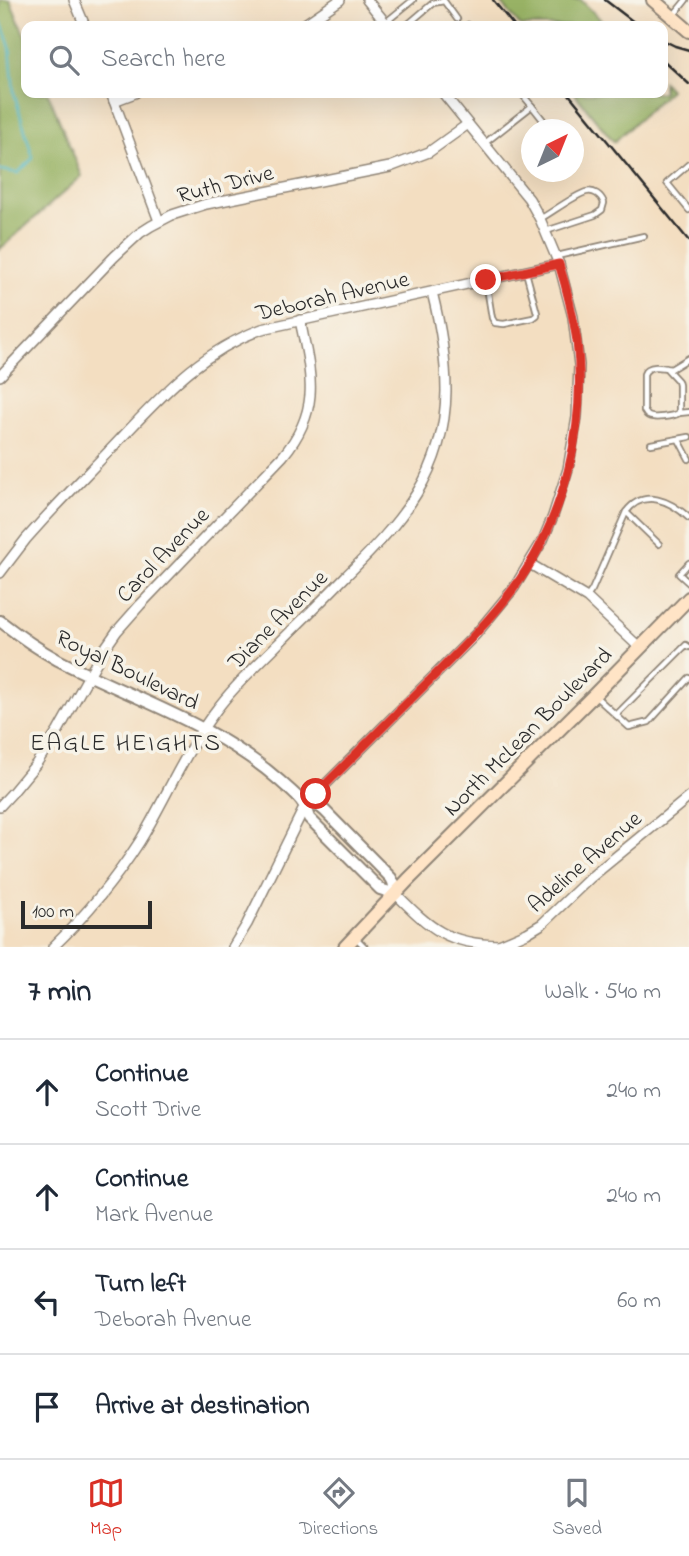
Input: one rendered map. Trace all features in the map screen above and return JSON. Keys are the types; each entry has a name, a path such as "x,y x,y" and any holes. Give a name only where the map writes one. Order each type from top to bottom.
{"main road":[{"path":"653,0 689,31"},
{"name":"North McLean Boulevard","path":"345,947 639,647 687,605"}],"street":[{"path":"74,0 83,21"},
{"path":"309,21 340,0"},
{"path":"368,0 384,21"},
{"path":"112,98 159,221"},
{"path":"233,947 306,804 476,634 514,588 543,540 561,495 574,445 579,388 577,342 558,260 529,199 447,98"},
{"name":"Ruth Drive","path":"0,376 125,245 159,221 206,204 398,165 437,147 468,124"},
{"name":"Deborah Avenue","path":"0,573 44,519 170,387 219,348 261,329 526,272 558,260"},
{"name":"Diane Avenue","path":"53,947 76,925 140,841 218,707 379,543 419,492 437,446 446,393 445,366 432,292"},
{"name":"Carol Avenue","path":"0,806 36,764 58,731 101,654 127,619 283,456 298,435 309,407 311,393 300,320"},
{"path":"530,564 587,598 639,647"},
{"name":"Royal Boulevard","path":"0,621 40,649 204,729 257,763 306,804 309,818 380,889 396,894 434,929 448,937 480,945 500,946"},
{"name":"Adeline Avenue","path":"500,946 542,923 590,878 687,802"}],"lane":[{"path":"391,21 413,0"},
{"path":"672,16 686,0"},
{"path":"411,21 433,3 444,1 457,19"},
{"path":"526,98 542,119"},
{"path":"484,144 532,106"},
{"path":"689,164 667,183 689,210"},
{"path":"540,219 584,193 596,193 604,203 602,210 595,215 545,231"},
{"path":"558,260 644,236"},
{"path":"486,280 495,323 533,318 537,315 526,272"},
{"path":"689,358 671,369 649,368 644,374 646,415 650,417 689,412"},
{"path":"666,368 678,381 679,413"},
{"path":"651,444 689,437"},
{"path":"679,440 689,459"},
{"path":"587,598 626,512 638,501 652,498 674,506 689,518"},
{"path":"626,512 659,544"},
{"path":"689,564 680,574 689,583"},
{"path":"616,715 686,645 689,647"},
{"path":"594,695 629,727 649,722 689,678"},
{"path":"353,936 365,947"}],"green space":[{"path":"0,0 10,0 21,27 21,98 50,98 82,176 0,249"},
{"path":"499,0 581,0 602,21 516,21"},
{"path":"578,98 661,98 614,142"}],"waterway":[{"path":"0,19 10,47 14,93 33,158 18,173 0,170"}],"railway":[{"path":"493,0 510,21"},
{"path":"605,0 632,21"},
{"path":"668,42 689,50"},
{"path":"668,65 689,84"},
{"path":"572,98 689,241"}],"district":[{"name":"EAGLE HEIGHTS","path":"126,742"}],"route":[{"path":"316,794 476,634 497,609 514,588 543,540 561,495 574,445 579,365 573,317 559,264 486,280"}]}
